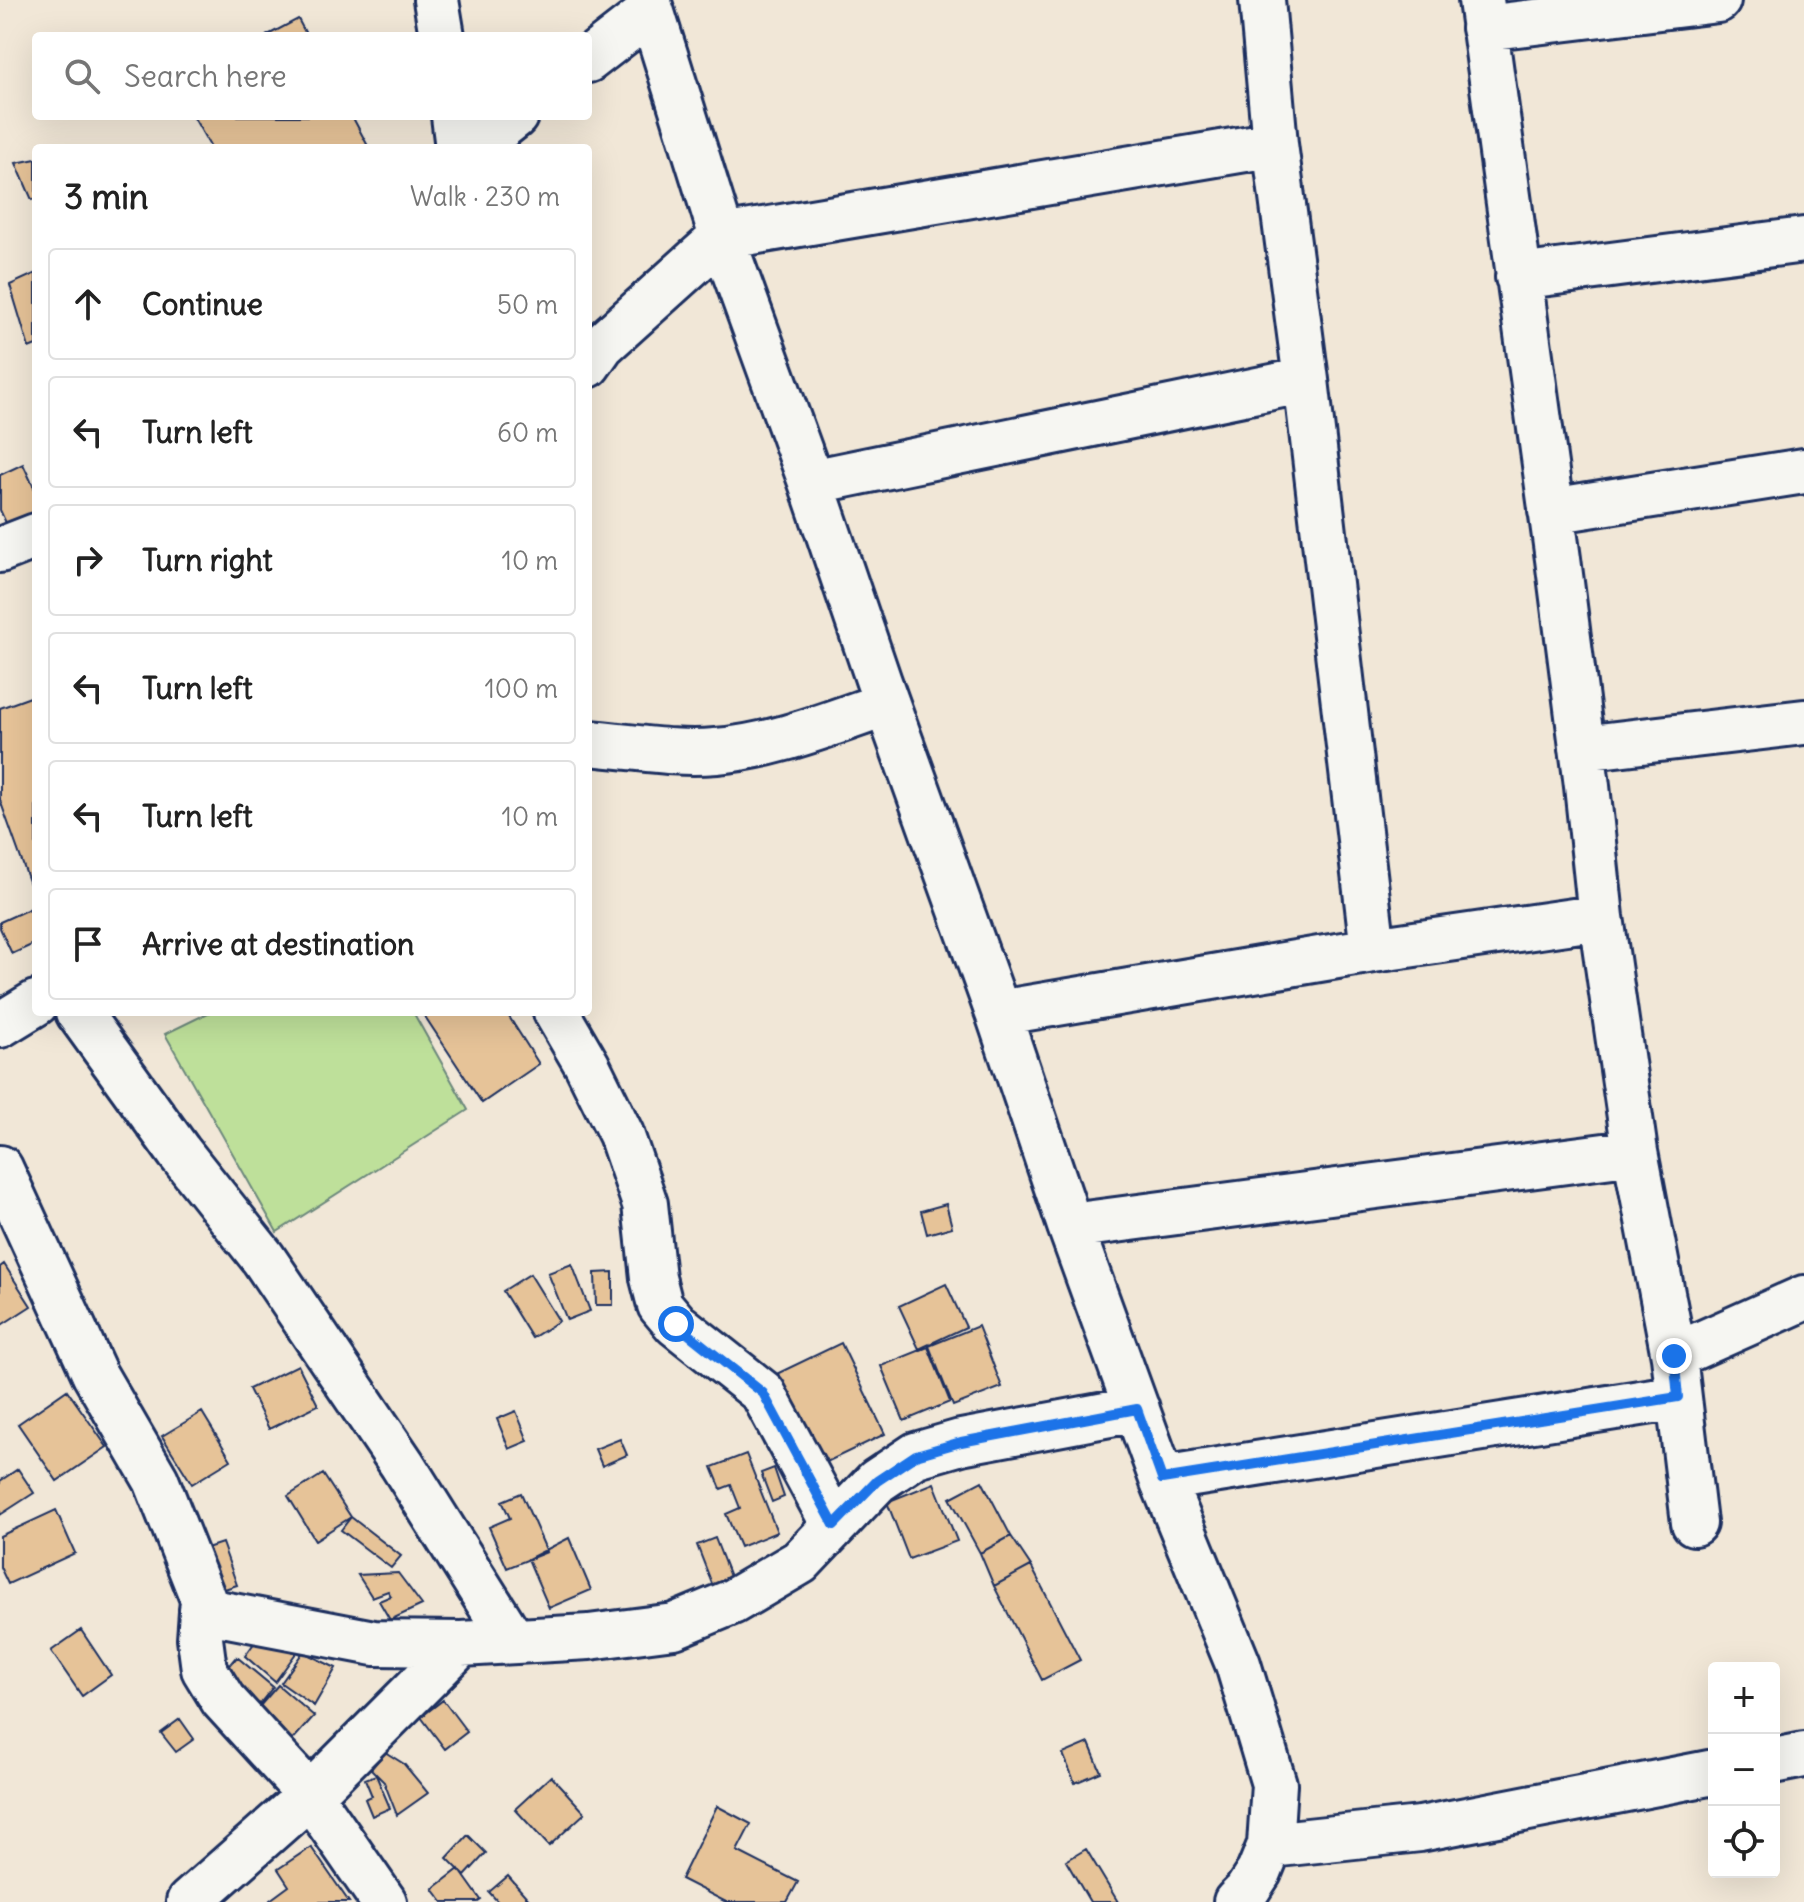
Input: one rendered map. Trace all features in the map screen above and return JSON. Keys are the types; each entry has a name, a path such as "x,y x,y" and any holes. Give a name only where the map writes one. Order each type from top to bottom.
{"street":[{"path":"436,0 441,32"},
{"path":"1262,0 1275,144 1373,950"},
{"path":"1694,1523 1676,1376 1635,1152 1601,917 1551,511 1482,14 1718,0"},
{"path":"592,56 651,3 722,237 998,1013 1070,1226 1162,1479 1238,1664 1274,1784 1270,1845 1259,1872 1236,1902"},
{"path":"454,120 458,144"},
{"path":"479,144 510,120"},
{"path":"592,360 613,335 722,237 1275,144"},
{"path":"1518,277 1804,240"},
{"path":"811,482 1306,380"},
{"path":"1551,511 1804,471"},
{"path":"0,550 32,538"},
{"path":"592,743 715,752 781,741 887,704"},
{"path":"1582,748 1804,722"},
{"path":"998,1013 1373,950 1601,917"},
{"path":"0,1025 32,1005"},
{"path":"81,1016 179,1152 263,1258 402,1464 513,1641"},
{"path":"558,1016 621,1134 645,1204 653,1278 660,1305 676,1324 763,1393 834,1525"},
{"path":"1070,1226 1635,1152"},
{"path":"0,1168 95,1375 156,1480 203,1599 200,1639 204,1669 223,1700 310,1795 384,1902"},
{"path":"1162,1479 1676,1376 1804,1298"},
{"path":"202,1610 374,1643 461,1644 589,1637 674,1626 732,1602 800,1562 877,1481 916,1455 961,1442 1137,1409"},
{"path":"189,1902 310,1795 461,1644"},
{"path":"1780,1760 1804,1755"},
{"path":"1270,1845 1420,1829 1708,1773"}],"green space":[{"path":"202,1016 415,1016 468,1110 277,1232 165,1034"}],"building":[{"path":"298,19 305,32 274,32"},
{"path":"195,120 354,120 367,144 209,144"},
{"path":"32,160 32,200 16,163"},
{"path":"32,275 32,347 29,348 10,285"},
{"path":"23,464 32,483 32,529 13,538 0,510 0,475"},
{"path":"32,696 32,890 0,800 0,708"},
{"path":"32,907 32,945 12,954 0,922"},
{"path":"425,1016 509,1016 539,1064 482,1103"},
{"path":"946,1204 952,1227 927,1234 921,1211"},
{"path":"4,1264 31,1306 0,1326 0,1267"},
{"path":"572,1264 590,1311 567,1320 548,1273"},
{"path":"613,1272 613,1305 596,1305 595,1273"},
{"path":"530,1274 559,1321 532,1338 503,1291"},
{"path":"946,1284 966,1327 919,1349 899,1306"},
{"path":"978,1326 1002,1387 953,1406 929,1346"},
{"path":"841,1343 885,1434 808,1471 764,1380"},
{"path":"928,1347 950,1402 904,1421 881,1366"},
{"path":"298,1365 318,1405 269,1429 249,1389"},
{"path":"67,1390 107,1447 57,1481 18,1424"},
{"path":"516,1411 528,1441 509,1449 497,1419"},
{"path":"202,1412 231,1460 192,1484 162,1436"},
{"path":"620,1439 627,1455 602,1466 595,1449"},
{"path":"746,1454 777,1532 740,1547 726,1514 740,1508 731,1485 721,1489 712,1467"},
{"path":"774,1468 784,1497 772,1502 761,1473"},
{"path":"18,1469 34,1493 0,1515 0,1481"},
{"path":"323,1474 351,1517 315,1540 288,1496"},
{"path":"982,1481 1011,1536 980,1553 950,1498"},
{"path":"934,1483 957,1541 909,1559 887,1502"},
{"path":"521,1493 547,1552 507,1568 489,1527 510,1518 502,1501"},
{"path":"56,1510 75,1553 8,1584 0,1567 0,1536"},
{"path":"351,1517 401,1556 391,1568 341,1530"},
{"path":"1011,1536 1031,1566 994,1586 980,1553"},
{"path":"569,1538 591,1590 549,1608 528,1559"},
{"path":"715,1538 734,1587 716,1594 697,1545"},
{"path":"222,1543 237,1585 218,1591 204,1549"},
{"path":"1031,1566 1080,1660 1042,1680 994,1586"},
{"path":"398,1573 422,1605 390,1620 379,1601 391,1596 388,1591 372,1597 358,1575"},
{"path":"81,1630 111,1675 82,1696 51,1651"},
{"path":"262,1632 299,1649 275,1682 245,1656"},
{"path":"303,1652 336,1668 314,1706 281,1683"},
{"path":"237,1657 273,1687 253,1712 217,1681"},
{"path":"278,1685 314,1716 288,1745 253,1714"},
{"path":"443,1700 467,1732 445,1749 421,1717"},
{"path":"180,1719 194,1739 176,1752 161,1733"},
{"path":"1089,1743 1101,1772 1075,1783 1063,1754"},
{"path":"385,1752 404,1764 428,1793 397,1815 384,1782 371,1769"},
{"path":"376,1775 390,1808 372,1816 365,1799 372,1796 365,1779"},
{"path":"551,1776 585,1813 549,1846 515,1809"},
{"path":"717,1806 751,1824 737,1851 798,1882 787,1902 726,1902 681,1879"},
{"path":"468,1835 486,1853 465,1876 447,1858"},
{"path":"311,1847 349,1902 271,1902 289,1886 278,1869"},
{"path":"1086,1849 1118,1902 1090,1902 1066,1861"},
{"path":"459,1869 481,1900 478,1902 443,1902 433,1889"},
{"path":"508,1876 531,1902 498,1902 489,1892"}],"route":[{"path":"676,1324 763,1393 834,1525 877,1481 916,1455 961,1442 1137,1409 1162,1479 1678,1397 1674,1356"}]}
